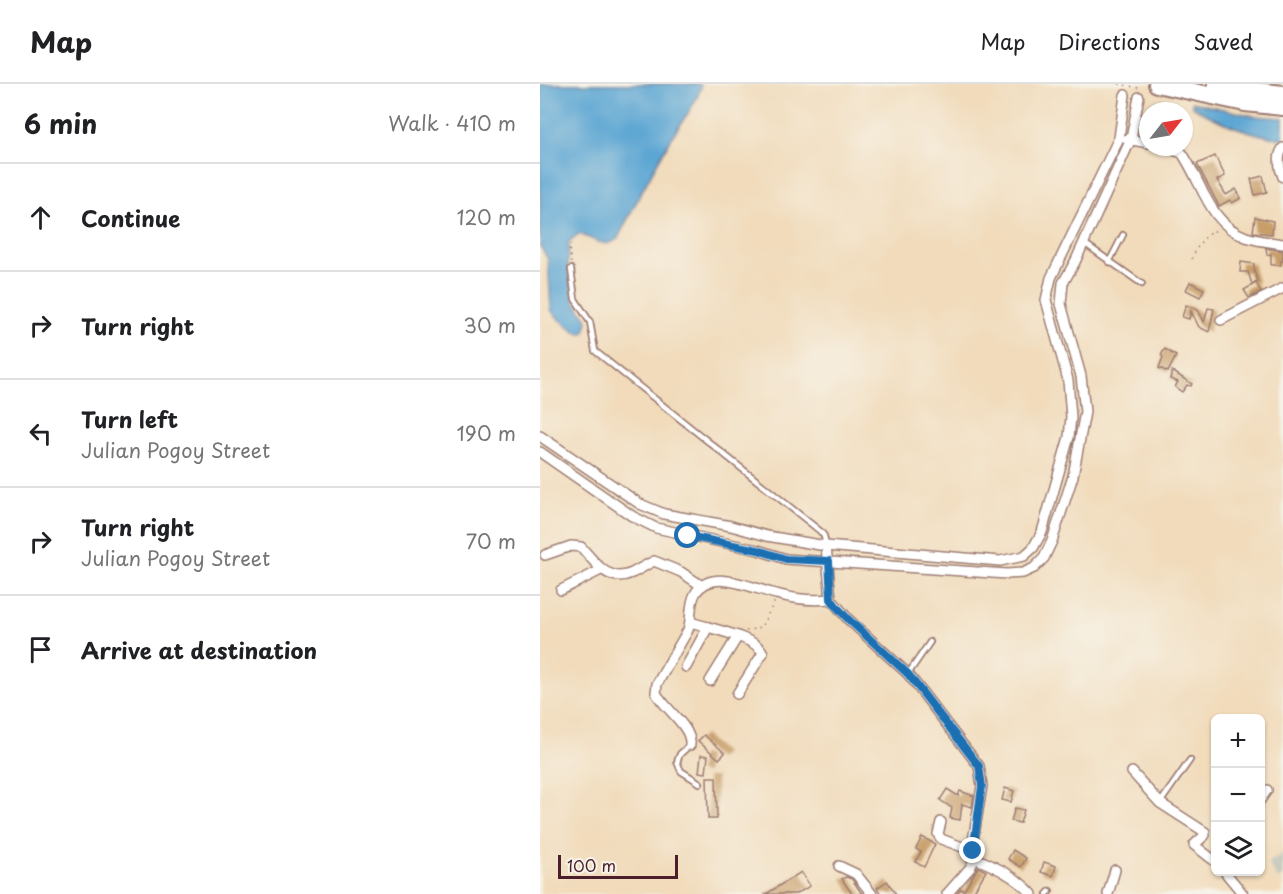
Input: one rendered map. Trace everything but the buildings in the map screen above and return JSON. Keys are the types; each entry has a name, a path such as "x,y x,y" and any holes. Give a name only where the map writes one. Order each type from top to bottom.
{"highway":[{"path":"1157,84 1245,103 1283,107"},
{"path":"1216,84 1283,94"}],"street":[{"path":"540,436 640,504 664,514 826,546 1000,561 1024,556 1033,548 1042,532 1058,480 1069,436 1071,417 1068,380 1046,300 1051,278 1119,138 1125,94"},
{"path":"540,452 632,516 656,528 758,550 786,559 1006,574 1023,573 1034,568 1044,558 1052,541 1074,476 1085,412 1081,376 1061,304 1063,283 1131,140 1139,97"},
{"path":"1119,138 1139,141"},
{"path":"1283,148 1279,163 1283,177"},
{"path":"1184,156 1209,204 1229,227 1244,237 1267,243 1283,244"},
{"path":"1221,320 1283,288"},
{"path":"545,555 571,546 581,547 601,570 619,576 629,574 654,561 681,572 702,586"},
{"path":"826,546 831,599 848,619 908,674 971,753 982,773 974,854 970,868 947,894"},
{"path":"561,590 601,570"},
{"path":"690,745 691,737 684,725 669,711 656,693 657,684 691,622 694,596 702,586 711,581 724,580 778,595 814,601 831,599"},
{"path":"691,622 738,636 759,646 763,653 737,694"},
{"path":"686,667 708,627"},
{"path":"710,681 738,636"},
{"path":"1132,772 1160,803 1205,832 1205,835 1194,845 1211,859"},
{"path":"941,822 938,834 941,839 994,866 1024,885 1032,894"},
{"path":"839,866 856,874 872,894"},
{"path":"1108,894 1115,870"},
{"path":"1230,876 1243,894"}],"lane":[{"path":"1109,262 1123,235"},
{"path":"1084,243 1142,284"},
{"path":"571,269 575,298 590,322 595,351 820,531 824,536 826,546"},
{"path":"908,674 930,642"},
{"path":"690,745 680,754 677,762 681,771 700,783"},
{"path":"1160,803 1190,759"}],"path":[{"path":"1192,259 1197,245 1204,237 1216,230 1229,227"},
{"path":"571,269 569,247 573,241"},
{"path":"738,636 748,629 761,627 778,595"}],"shaded area":[{"path":"1283,853 1283,877 1278,879 1268,863"}],"water":[{"path":"540,84 700,84 701,87 692,107 650,175 618,238 613,242 604,243 578,234 569,242 568,264 574,300 588,321 585,332 579,334 551,310 548,259 540,246"},
{"path":"1193,102 1254,116 1283,118 1283,139 1247,131 1193,107"}],"route":[{"path":"688,536 758,550 786,559 829,561 831,599 848,619 908,674 979,766 982,773 982,786 973,851"}]}
